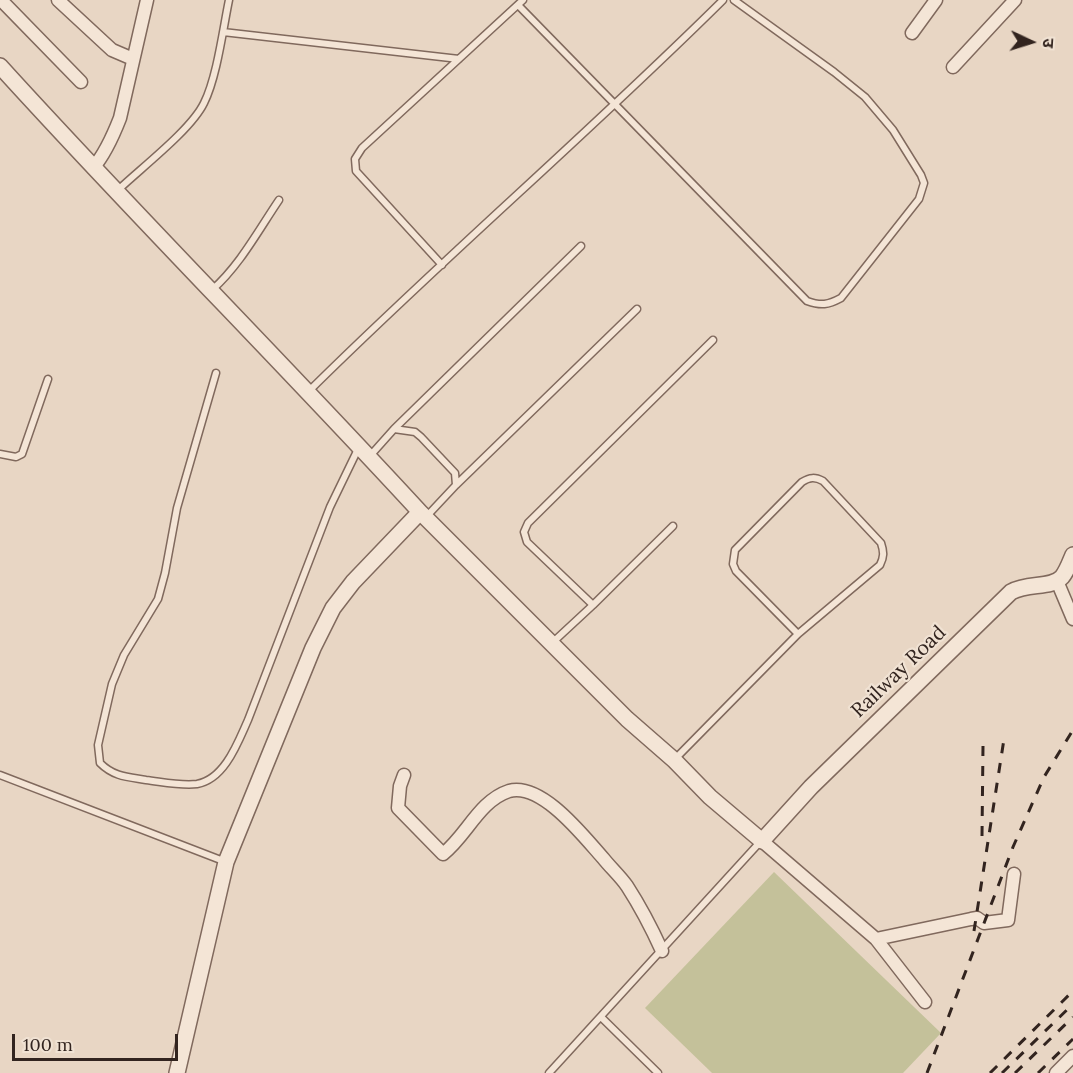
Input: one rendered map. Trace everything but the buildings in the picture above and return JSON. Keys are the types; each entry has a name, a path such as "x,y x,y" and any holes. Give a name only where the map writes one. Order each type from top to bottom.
{"street":[{"path":"2,0 81,82"},
{"path":"58,0 112,50 133,59"},
{"path":"93,168 102,158 114,134 147,0"},
{"path":"912,33 936,0"},
{"path":"952,67 1014,0"},
{"path":"0,66 93,168 423,515 627,719 674,760 710,797 876,939 926,1002"},
{"path":"177,1073 226,862 313,648 333,608 353,582 423,515"},
{"path":"1073,555 1063,576 1057,581 1073,619"},
{"name":"Railway Road","path":"762,841 811,787 1011,592 1019,587 1032,584 1045,585 1057,581"},
{"path":"404,775 400,786 398,808 444,854 484,806 508,792 522,790 542,799 571,822 626,884 662,951"},
{"path":"876,939 977,918 984,923 1008,920 1014,874"},
{"path":"1056,1073 1073,1056"}],"lane":[{"path":"116,192 193,121 204,102 230,0"},
{"path":"308,392 360,340 723,0"},
{"path":"442,265 356,171 355,159 362,148 521,3 614,104 807,301 829,305 841,298 920,199 924,183 892,130 865,97 734,0"},
{"path":"223,33 459,59"},
{"path":"211,291 232,270 279,200"},
{"path":"216,373 177,508 158,599 124,655 112,684 98,745 100,763 109,772 161,782 200,784 215,775 232,753 248,720 330,507 364,452 394,429 581,246"},
{"path":"423,515 637,309"},
{"path":"593,606 527,543 524,532 528,523 713,340"},
{"path":"0,454 16,457 22,454 48,379"},
{"path":"394,429 415,432 421,437 455,473 456,485"},
{"path":"674,760 798,634 880,565 884,550 881,543 824,481 816,478 808,478 802,482 735,550 733,556 736,571 798,634"},
{"path":"552,643 593,606 673,525"},
{"path":"0,775 226,862"},
{"path":"549,1073 762,841"},
{"path":"601,1017 658,1073"}],"shaded area":[{"path":"774,872 941,1033 903,1073 712,1073 645,1008"}],"railway":[{"path":"927,1073 1013,847 1044,777 1073,730"},
{"path":"974,931 1004,739"},
{"path":"982,836 983,746"},
{"path":"990,1073 1073,991"},
{"path":"1002,1073 1073,1004"},
{"path":"1015,1073 1073,1017"},
{"path":"1038,1073 1073,1039"}]}
